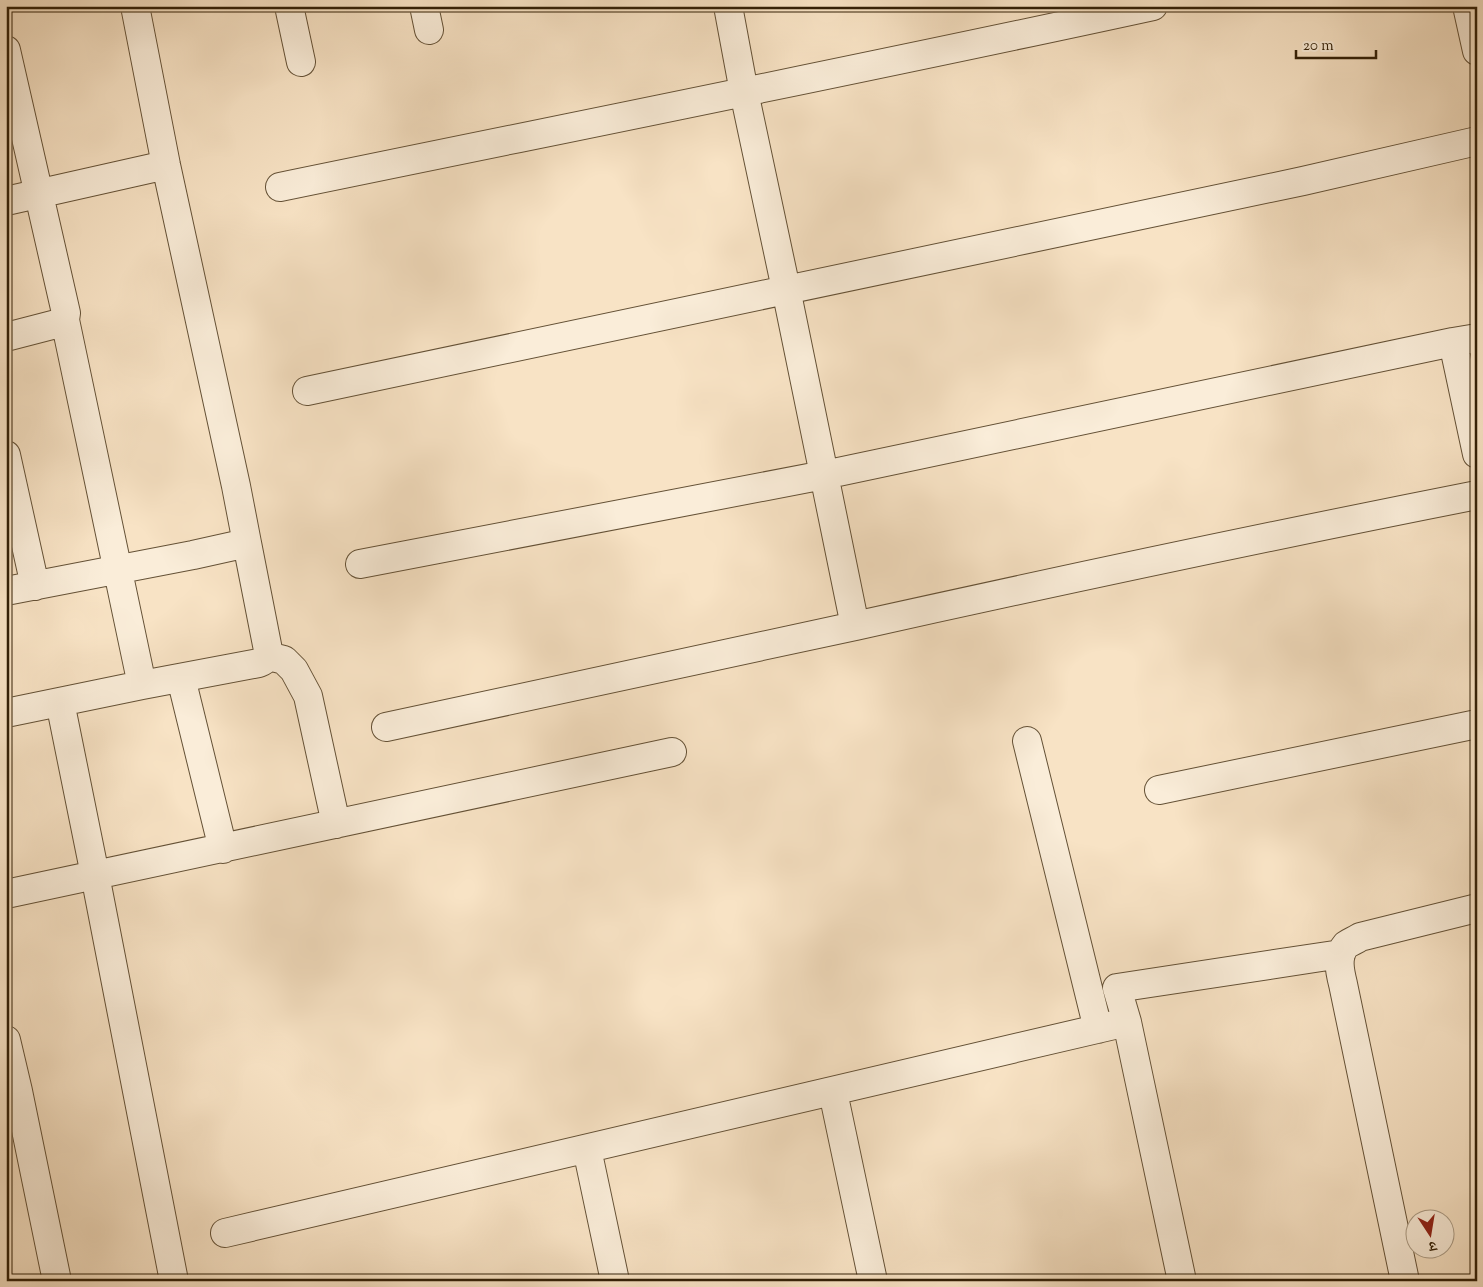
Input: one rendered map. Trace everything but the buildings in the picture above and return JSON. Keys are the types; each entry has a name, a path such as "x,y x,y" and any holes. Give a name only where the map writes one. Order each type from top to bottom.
{"street":[{"path":"6,713 259,663 266,660 268,656 234,476 166,164 135,6"},
{"path":"289,6 301,62"},
{"path":"728,6 744,92 855,626"},
{"path":"280,187 930,55 1153,6"},
{"path":"1467,6 1477,51"},
{"path":"8,66 65,302 65,320 142,685"},
{"path":"307,391 1303,181 1477,141"},
{"path":"6,201 166,164"},
{"path":"6,337 51,327 65,320"},
{"path":"360,564 824,475 1465,340 1477,454"},
{"path":"6,455 35,586"},
{"path":"386,727 999,594 1319,526 1477,495"},
{"path":"6,591 247,543"},
{"path":"268,656 284,660 301,681 308,696 336,824"},
{"path":"180,678 223,849"},
{"path":"60,702 174,1281"},
{"path":"1159,790 1477,724"},
{"path":"1027,741 1098,1029"},
{"path":"6,894 672,752"},
{"path":"1405,1281 1339,966 1341,954 1346,945 1360,937 1477,908"},
{"path":"1182,1281 1127,1022 1118,988 1341,954"},
{"path":"225,1233 1127,1022"},
{"path":"6,1040 57,1281"},
{"path":"833,1092 873,1281"},
{"path":"587,1149 615,1281"}]}
